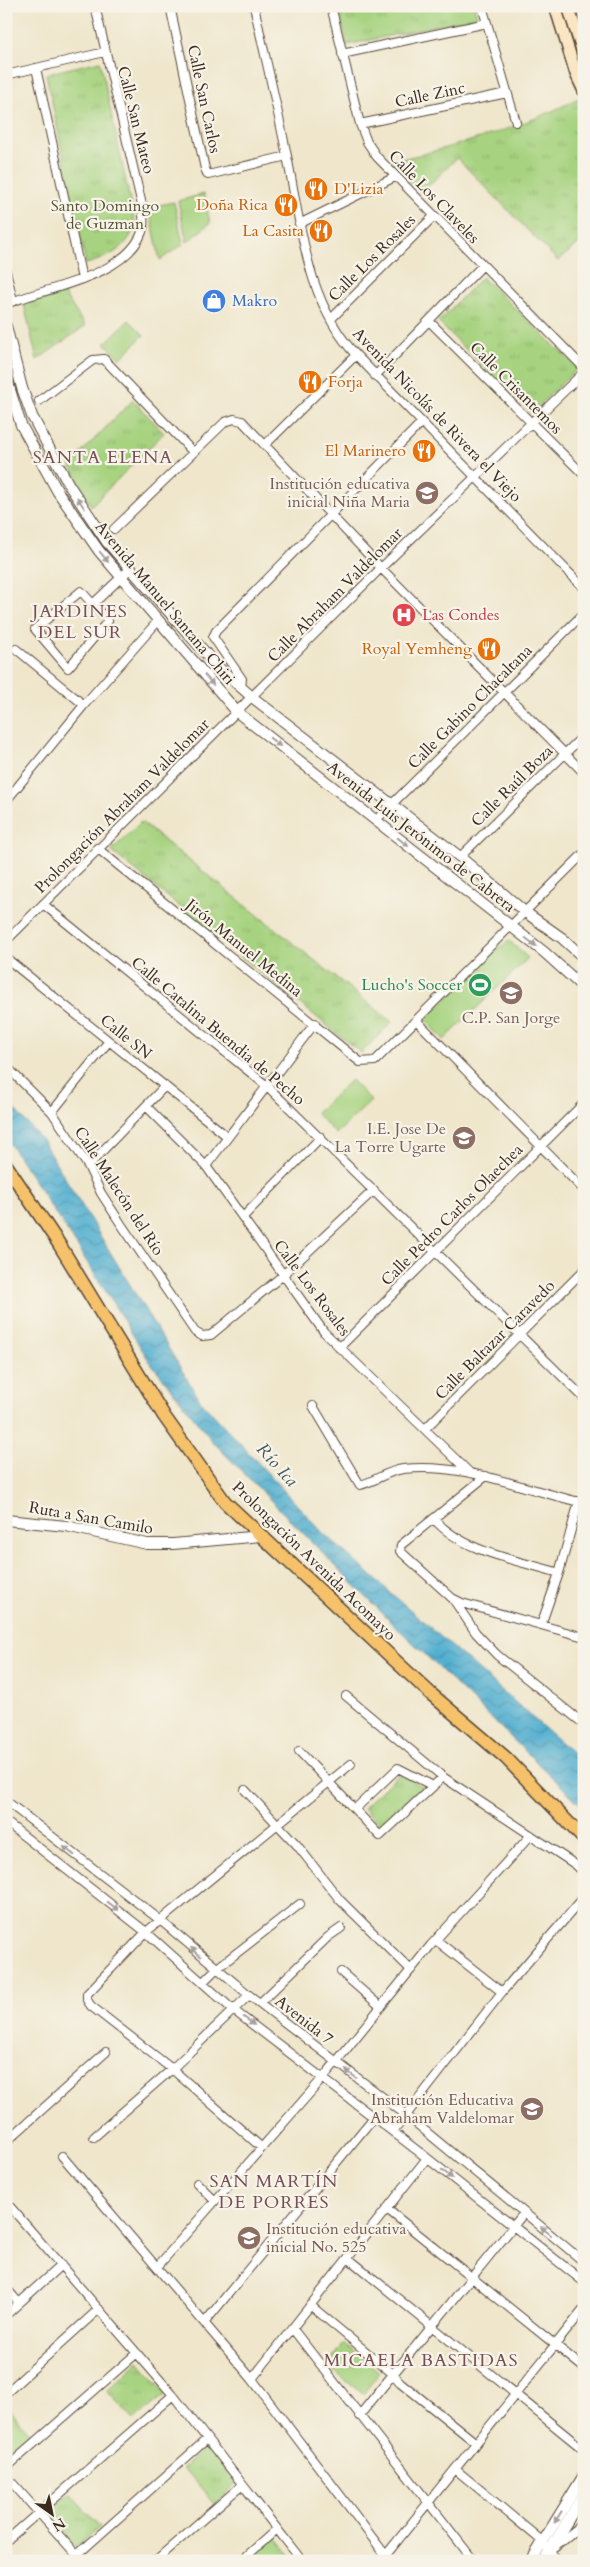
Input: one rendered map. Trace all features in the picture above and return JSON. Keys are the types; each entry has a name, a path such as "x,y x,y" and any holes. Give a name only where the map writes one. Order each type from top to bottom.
{"main road":[{"path":"555,6 576,74 584,91"},
{"path":"568,6 584,56"},
{"name":"Prolongación Avenida Acomayo","path":"6,1165 33,1203 132,1367 190,1455 225,1502 432,1694 506,1758 584,1839"}],"street":[{"name":"Calle San Mateo","path":"10,303 82,278 126,254 137,241 143,225 142,205 95,6"},
{"name":"Calle San Carlos","path":"170,6 208,175 287,156"},
{"name":"Avenida Nicolás de Rivera el Viejo","path":"254,6 287,156 307,263 331,320 356,355 375,376 476,476 584,588"},
{"name":"Calle Los Claveles","path":"331,6 360,124 367,142 377,157 584,368"},
{"path":"482,6 516,122"},
{"path":"342,54 487,23"},
{"path":"6,75 105,52"},
{"path":"36,68 82,278"},
{"name":"Calle Zinc","path":"360,124 506,93"},
{"path":"299,224 395,177"},
{"name":"Calle Los Rosales","path":"331,320 433,216"},
{"path":"375,376 482,266"},
{"path":"6,271 10,303"},
{"name":"Calle Crisantemos","path":"429,321 584,475"},
{"name":"Avenida Manuel Santana Chiri","path":"6,326 22,388 32,416 69,486 107,542 218,667 252,697"},
{"path":"265,445 356,355"},
{"path":"39,401 94,360 100,358 107,361 193,452"},
{"name":"Calle Abraham Valdelomar","path":"237,712 381,568 584,372"},
{"name":"Avenida Manuel Santana Chiri","path":"6,377 21,425 58,492 121,579 237,712"},
{"path":"114,529 226,422 238,420 265,445 381,568 506,691 584,773"},
{"path":"241,687 242,679 213,637 216,631 422,423"},
{"path":"94,603 131,568"},
{"path":"81,591 94,603 108,620 68,668 35,629 81,591"},
{"name":"Calle Gabino Chacaltana","path":"376,820 584,613"},
{"path":"6,801 84,705 158,621"},
{"path":"16,648 84,705"},
{"name":"Avenida Luis Jerónimo de Cabrera","path":"252,697 460,857 524,912 562,938 584,958"},
{"name":"Avenida Luis Jerónimo de Cabrera","path":"237,712 544,952 584,988"},
{"name":"Prolongación Abraham Valdelomar","path":"6,940 97,848 237,712"},
{"name":"Calle Raúl Boza","path":"460,857 584,735"},
{"name":"Jirón Manuel Medina","path":"97,848 315,1023 360,1062 375,1061 416,1020"},
{"path":"584,854 416,1020 584,1190"},
{"name":"Calle Catalina Buendia de Pecho","path":"43,904 267,1086 436,1251 518,1336 584,1398"},
{"name":"Calle SN","path":"6,958 228,1137"},
{"path":"206,1166 315,1023"},
{"path":"52,1112 109,1041"},
{"name":"Calle Malecón del Río","path":"6,1066 52,1112 88,1166 101,1193 121,1224 195,1332 202,1336 211,1335 283,1275"},
{"path":"88,1166 165,1086"},
{"name":"Calle Pedro Carlos Olaechea","path":"339,1348 584,1103"},
{"name":"Calle Los Rosales","path":"146,1106 206,1166 324,1332 470,1473"},
{"path":"243,1218 322,1138"},
{"path":"283,1275 374,1190"},
{"name":"Calle Baltazar Caravedo","path":"425,1429 584,1270"},
{"path":"313,1406 354,1479 362,1485 400,1470 427,1468 486,1476 581,1502 541,1625"},
{"path":"486,1476 401,1545 400,1549 452,1598 476,1633 497,1655 584,1724"},
{"path":"434,1519 443,1529 475,1548 559,1573"},
{"name":"Ruta a San Camilo","path":"6,1520 66,1526 147,1544 261,1536"},
{"path":"452,1598 584,1637"},
{"path":"346,1696 443,1777 576,1864 584,1873"},
{"path":"299,1751 380,1836 443,1777"},
{"path":"262,2148 172,2069 91,2006 87,2000 88,1994 146,1932 352,1764"},
{"path":"355,1809 398,1768 433,1786"},
{"path":"245,1790 297,1845 340,1900 411,1970"},
{"name":"Avenida 7","path":"6,1802 160,1920 216,1969 406,2115 584,2262"},
{"name":"Avenida 7","path":"6,1822 146,1932 232,2009 427,2158 584,2282"},
{"path":"157,2267 323,2078 436,1940 532,1835"},
{"path":"393,2132 502,1992 584,1897"},
{"path":"203,1982 216,1969 300,1904"},
{"path":"260,2003 328,1937 341,1928"},
{"path":"436,1940 502,1992"},
{"path":"341,1972 381,2007"},
{"path":"94,2137 172,2069 249,1994"},
{"path":"6,2142 106,2052"},
{"path":"205,2322 374,2117"},
{"path":"62,2156 252,2379 388,2558 428,2502 584,2309"},
{"path":"252,2379 427,2158"},
{"path":"197,2183 216,2201"},
{"path":"6,2202 173,2395 302,2561"},
{"path":"387,2209 584,2368"},
{"path":"359,2416 524,2212"},
{"path":"348,2258 584,2450"},
{"path":"6,2315 61,2265"},
{"path":"6,2288 19,2303"},
{"path":"310,2305 393,2374 400,2382 476,2443"},
{"path":"6,2393 99,2309"},
{"path":"292,2328 474,2561"},
{"path":"6,2468 137,2353"},
{"path":"6,2541 173,2395"},
{"path":"6,2476 40,2511 80,2558 207,2439"},
{"path":"455,2469 542,2541 558,2561"},
{"path":"531,2561 584,2475"},
{"path":"155,2561 242,2485"},
{"path":"543,2561 584,2494"},
{"path":"549,2550 584,2523"},
{"path":"241,2561 277,2529"}],"green space":[{"path":"338,6 474,6 477,17 347,45"},
{"name":"Santo Domingo de Guzman","path":"100,61 135,224 128,240 123,246 102,259 86,264 46,74"},
{"path":"579,98 584,106 584,239 558,261 457,158 421,193 389,162 438,150 510,128"},
{"path":"204,194 210,223 187,242 178,201"},
{"path":"174,202 183,244 160,260 149,207"},
{"path":"482,277 578,368 531,413 438,322"},
{"path":"63,292 85,326 37,360 24,304"},
{"path":"129,320 144,335 120,359 105,343"},
{"path":"133,400 164,433 91,506 70,464"},
{"path":"141,822 392,1022 361,1053 111,851"},
{"name":"Lucho's Soccer","path":"508,940 528,958 444,1040 425,1019"},
{"path":"351,1080 371,1101 336,1134 316,1113"},
{"path":"399,1774 425,1788 383,1827 363,1808"},
{"path":"344,2344 380,2372 363,2394 327,2366"},
{"path":"139,2361 166,2394 134,2420 107,2391"},
{"path":"6,2405 31,2434 6,2459"},
{"path":"206,2447 236,2484 214,2504 183,2468"},
{"path":"70,2493 100,2527 76,2547 47,2514"},
{"path":"276,2537 295,2561 256,2561 253,2558"}],"water":[{"name":"Río Ica","path":"6,1100 42,1140 200,1400 323,1533 584,1763 584,1808 382,1613 213,1442 148,1359 6,1138"}],"place":[{"name":"D'Lizia","path":"316,189"},
{"name":"Doña Rica","path":"286,205"},
{"name":"La Casita","path":"321,231"},
{"name":"Makro","path":"214,301"},
{"name":"Forja","path":"310,382"},
{"name":"El Marinero","path":"424,451"},
{"name":"Institución educativa inicial Niña Maria","path":"427,493"},
{"name":"Las Condes","path":"404,615"},
{"name":"Royal Yemheng","path":"489,649"},
{"name":"Lucho's Soccer","path":"480,985"},
{"name":"C.P. San Jorge","path":"511,993"},
{"name":"I.E. Jose De La Torre Ugarte","path":"464,1138"},
{"name":"Institución Educativa Abraham Valdelomar","path":"532,2109"},
{"name":"Institución educativa inicial No. 525","path":"249,2238"}],"district":[{"name":"SANTA ELENA","path":"103,457"},
{"name":"JARDINES DEL SUR","path":"80,621"},
{"name":"SAN MARTÍN DE PORRES","path":"274,2191"},
{"name":"MICAELA BASTIDAS","path":"421,2360"}]}
